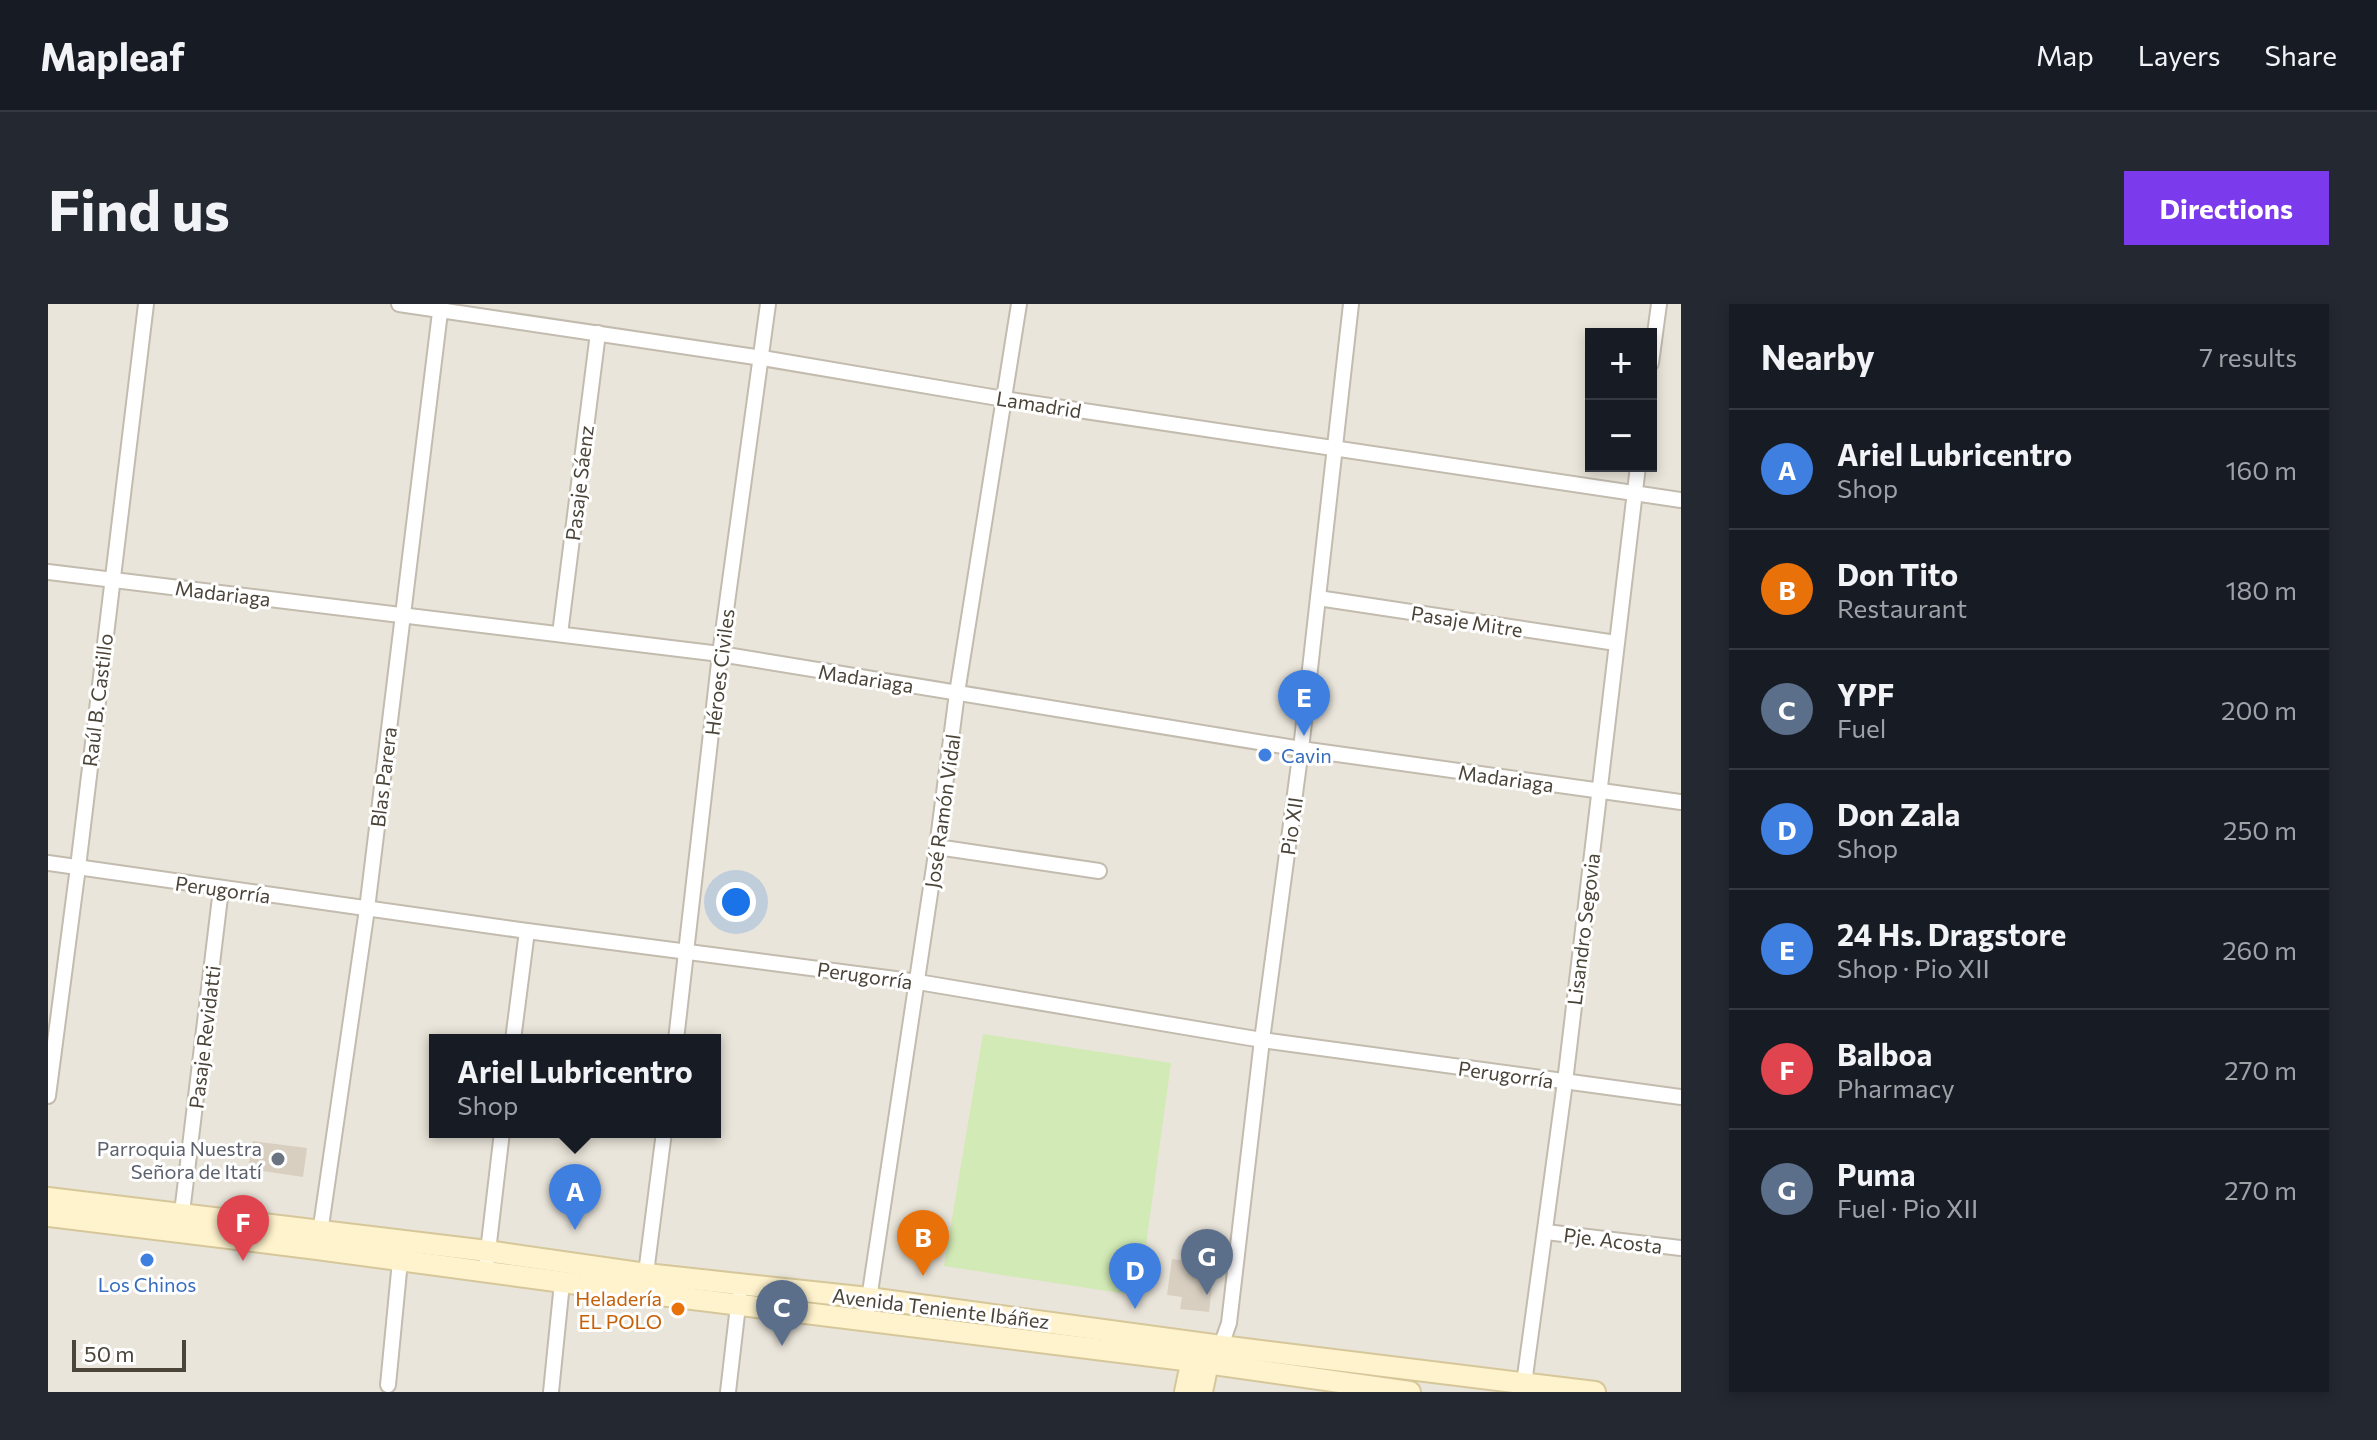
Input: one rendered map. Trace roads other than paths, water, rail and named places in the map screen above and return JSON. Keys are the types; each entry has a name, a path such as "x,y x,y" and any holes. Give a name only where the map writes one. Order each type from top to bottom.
{"main road":[{"name":"Avenida Teniente Ibáñez","path":"48,1198 181,1224"},
{"name":"Avenida Teniente Ibáñez","path":"48,1216 181,1224 319,1240 487,1251 645,1284"},
{"name":"Avenida Teniente Ibáñez","path":"319,1240 400,1261 562,1283 645,1284 740,1294 869,1298 1198,1355 1307,1385 1409,1392"},
{"name":"Avenida Teniente Ibáñez","path":"740,1294 866,1319 1198,1355 1221,1346 1524,1388 1595,1392"},
{"path":"1185,1392 1198,1355"},
{"path":"1198,1355 1202,1392"}],"street":[{"name":"Raúl B. Castillo","path":"48,1096 146,304"},
{"name":"Lamadrid","path":"399,304 441,307 1004,399 1681,500"},
{"name":"Héroes Civiles","path":"677,1034 720,654 768,304"},
{"name":"José Ramón Vidal","path":"866,1319 918,982 957,693 1019,304"},
{"name":"Pio XII","path":"1221,1346 1229,1323 1262,1040 1301,749 1351,304"},
{"path":"1656,328 1659,304"},
{"name":"Blas Parera","path":"319,1240 367,909 441,307"},
{"name":"Pasaje Sáenz","path":"560,634 598,333"},
{"name":"Lisandro Segovia","path":"1524,1388 1565,1082 1637,472"},
{"name":"Madariaga","path":"48,572 720,654 1301,749 1681,802"},
{"name":"Pasaje Mitre","path":"1318,598 1616,643"},
{"path":"937,847 1099,871"},
{"name":"Perugorría","path":"48,863 527,931 918,982 1262,1040 1681,1097"},
{"name":"Pasaje Revidatti","path":"181,1224 221,889"},
{"path":"514,1034 527,931"},
{"path":"486,1272 501,1138"},
{"path":"645,1284 663,1138"},
{"name":"Pje. Acosta","path":"1546,1232 1681,1248"},
{"path":"388,1385 400,1261"},
{"path":"551,1392 562,1283"},
{"path":"728,1392 740,1294"}],"place":[{"name":"24 Hs. Dragstore","path":"1304,736"},
{"name":"Cavin","path":"1265,755"},
{"name":"Parroquia Nuestra Señora de Itatí","path":"278,1159"},
{"name":"Ariel Lubricentro","path":"575,1230"},
{"name":"Los Chinos","path":"147,1260"},
{"name":"Balboa","path":"243,1261"},
{"name":"Don Tito","path":"923,1276"},
{"name":"Puma","path":"1207,1295"},
{"name":"Heladería EL POLO","path":"678,1309"},
{"name":"Don Zala","path":"1135,1309"},
{"name":"YPF","path":"782,1346"}]}
